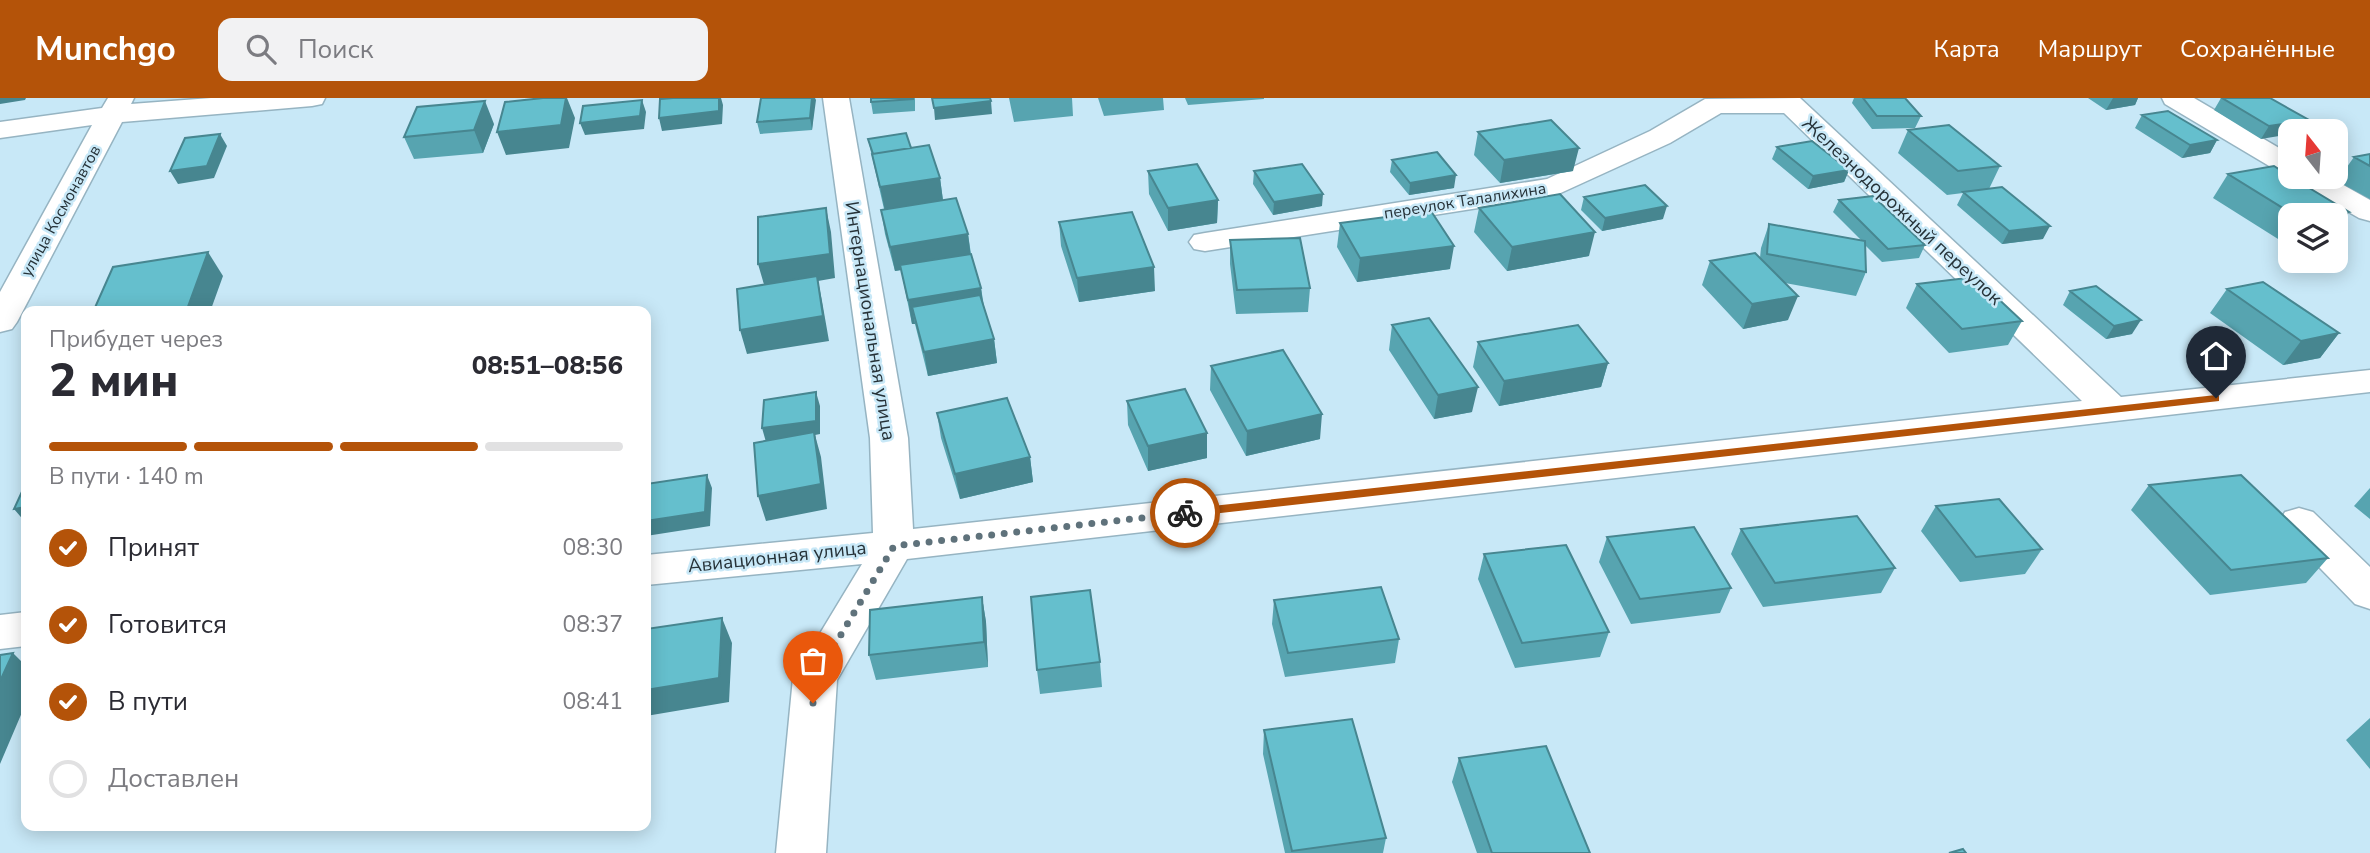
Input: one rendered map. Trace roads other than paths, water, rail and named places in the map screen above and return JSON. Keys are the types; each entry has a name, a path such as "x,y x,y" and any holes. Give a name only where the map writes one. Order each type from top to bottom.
{"street":[{"path":"0,130 118,106 312,98"},
{"name":"Интернациональная улица","path":"836,98 889,438 894,546"},
{"path":"2175,98 2278,159"},
{"name":"переулок Талалихина","path":"1205,242 1554,187 1660,137 1715,105 1787,102"},
{"name":"Железнодорожный переулок","path":"1787,102 2113,410"},
{"name":"улица Космонавтов","path":"0,322 118,106"},
{"path":"2329,189 2370,212"},
{"name":"Авиационная улица","path":"651,570 894,546 2370,381"},
{"path":"2299,522 2370,593"},
{"path":"801,853 815,678 894,546"},
{"path":"0,632 21,630"}]}
